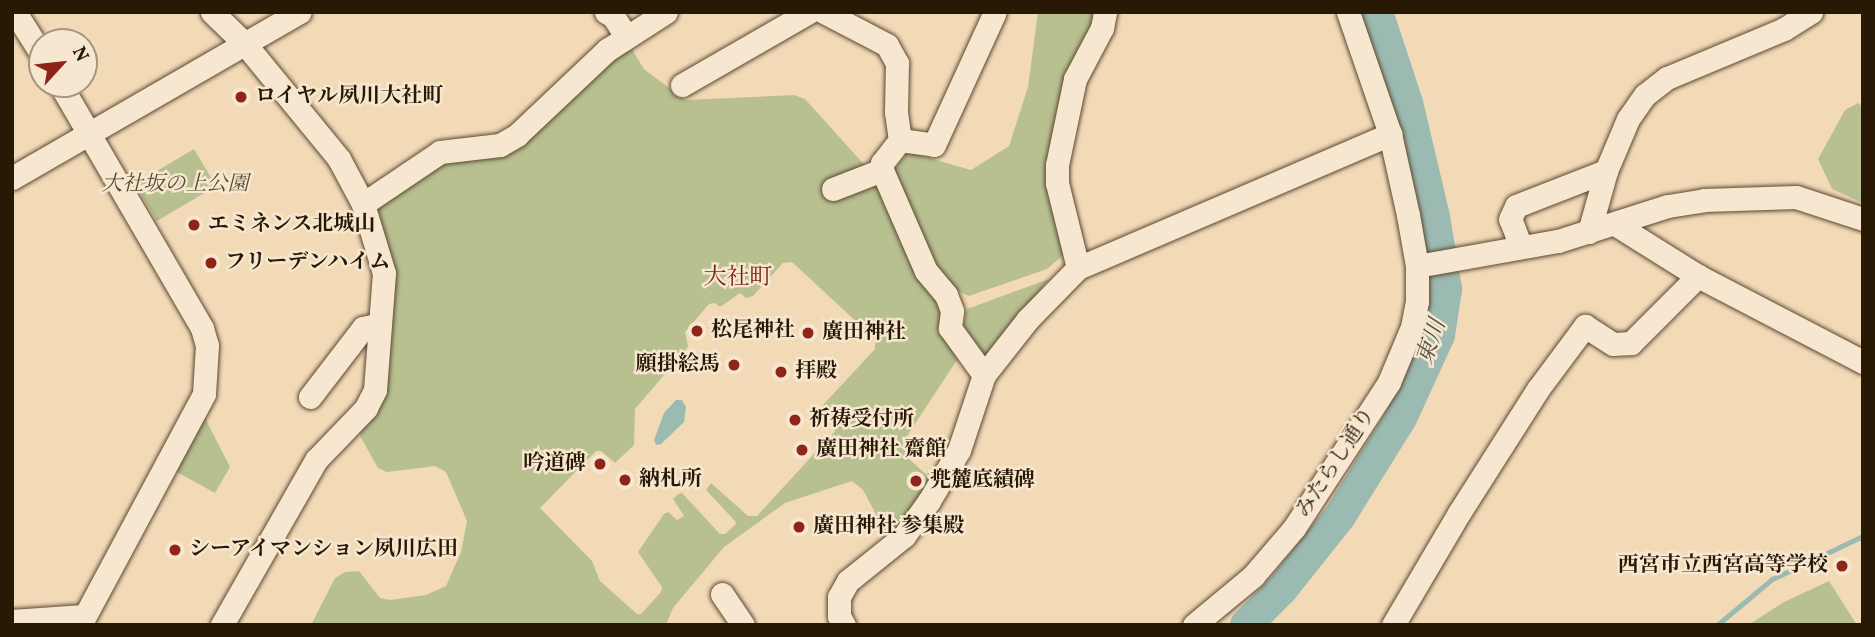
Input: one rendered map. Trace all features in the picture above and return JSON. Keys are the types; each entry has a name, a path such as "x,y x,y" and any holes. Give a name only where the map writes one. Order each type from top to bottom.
{"street":[{"path":"15,12 28,33"},
{"path":"212,12 245,44 340,159 363,204 384,273 375,390 366,408 316,460 222,625"},
{"path":"12,178 300,12"},
{"path":"606,12 613,16 626,36"},
{"path":"363,204 440,152 500,145 517,135 626,36 666,12"},
{"path":"682,85 808,12"},
{"path":"824,12 887,45 897,63 896,112 900,141 882,163 882,170 926,271 946,295 953,311 950,328 984,375"},
{"path":"900,141 934,145 995,12"},
{"path":"1078,268 1057,183 1057,165 1072,89 1102,28 1105,12"},
{"name":"みたらし通り","path":"1194,625 1253,576 1294,528 1389,383 1406,345 1415,314 1424,265 1390,134 1348,12"},
{"path":"1589,232 1606,171 1628,119 1645,95 1667,78 1784,29 1811,12"},
{"path":"12,621 81,621 204,394 207,372 207,345 202,328 69,98"},
{"path":"844,625 839,616 839,597 848,581 904,536 929,501 959,450 984,375 1028,318 1078,268 1390,134"},
{"path":"833,189 882,170"},
{"path":"1521,247 1510,219 1516,206 1606,171"},
{"path":"1424,265 1589,232 1686,202 1796,197 1822,203 1863,219"},
{"path":"1615,224 1698,276 1863,362"},
{"path":"1393,625 1459,513 1531,400 1584,326 1614,344 1631,343 1698,276"},
{"path":"310,397 363,328 380,324"},
{"path":"722,594 743,625"}],"green space":[{"path":"1038,12 1100,12 1052,183 1068,251 1047,269 969,296 950,288 929,258 891,175 908,152 971,170 1009,146 1028,87"},
{"path":"631,48 644,69 685,100 794,95 805,99 878,180 940,294 959,357 903,442 906,456 931,479 891,536 887,535 863,490 852,481 785,503 724,547 673,608 666,625 311,625 335,578 345,572 359,571 380,598 390,600 426,595 446,586 461,552 467,521 446,472 435,466 387,472 378,468 360,436 394,272 376,210 378,204 430,164 500,151 614,53","holes":["792,262 875,339 875,349 823,405 835,431 757,516 748,516 711,483 706,490 736,524 725,534 720,534 682,493 673,499 684,516 677,520 668,512 664,514 638,552 662,587 661,592 641,614 637,614 600,581 592,561 540,508 596,451 601,451 615,463 634,445 635,409 688,347 685,332 709,304 715,303 720,307 740,293 746,298 753,296 783,263"]},
{"path":"1858,103 1863,107 1863,203 1832,189 1818,159 1845,110"},
{"name":"大社坂の上公園","path":"194,149 216,186 157,221 135,184"},
{"path":"1049,279 983,360 962,332 967,309"},
{"path":"205,418 230,467 215,493 175,471"},
{"path":"1829,581 1857,625 1748,625 1784,602"}],"water":[{"path":"676,400 682,400 686,407 684,422 661,444 656,445 654,440 664,413"}],"waterway":[{"name":"東川","path":"1246,625 1282,589 1340,516 1401,418 1439,335 1446,289 1434,217 1407,103 1377,12"},
{"path":"1717,625 1772,579 1863,536"}],"place":[{"name":"ロイヤル夙川大社町","path":"241,97"},
{"name":"エミネンス北城山","path":"194,225"},
{"name":"フリーデンハイム","path":"211,263"},
{"name":"松尾神社","path":"697,331"},
{"name":"廣田神社","path":"808,333"},
{"name":"願掛絵馬","path":"734,365"},
{"name":"拝殿","path":"781,372"},
{"name":"祈祷受付所","path":"795,420"},
{"name":"廣田神社 齋館","path":"802,450"},
{"name":"吟道碑","path":"600,464"},
{"name":"納札所","path":"625,480"},
{"name":"兠麓底績碑","path":"916,481"},
{"name":"廣田神社 参集殿","path":"799,527"},
{"name":"シーアイマンション夙川広田","path":"175,550"},
{"name":"西宮市立西宮高等学校","path":"1842,566"}],"district":[{"name":"大社町","path":"738,278"}]}
